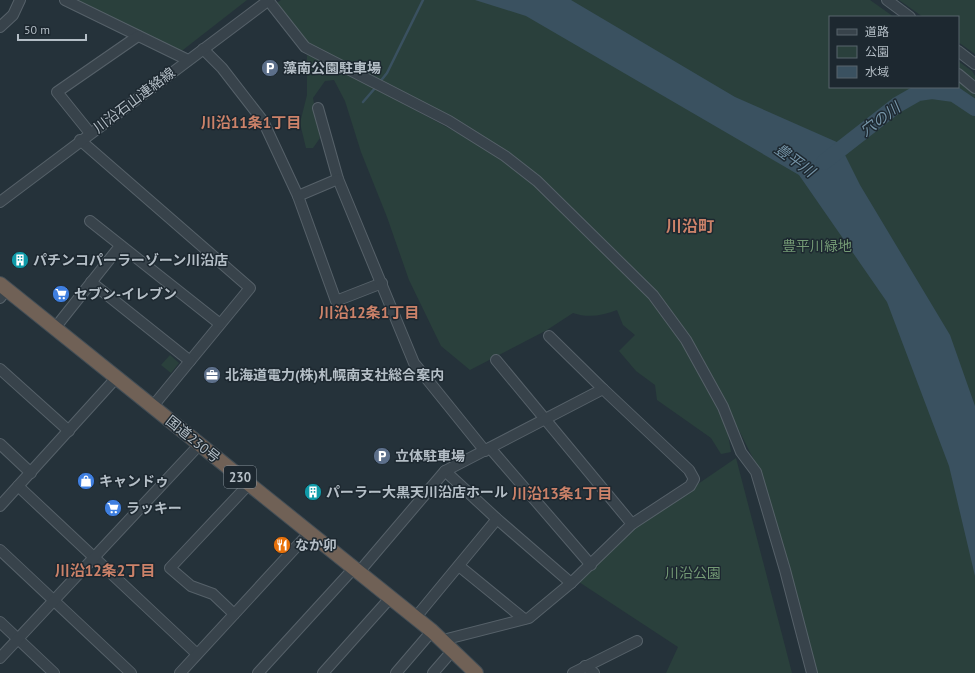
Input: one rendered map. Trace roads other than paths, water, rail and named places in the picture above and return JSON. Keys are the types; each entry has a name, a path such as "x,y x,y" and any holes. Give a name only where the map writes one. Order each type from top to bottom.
{"highway":[{"name":"国道230号","path":"2,290 55,328 309,533 391,597 437,635 476,673"}],"street":[{"path":"0,27 13,15 20,0"},
{"path":"65,0 188,60"},
{"path":"269,0 305,47 449,122 506,156 537,181 653,294 686,340 723,407 741,452 756,472 785,570 812,673"},
{"name":"川沿石山連絡線","path":"0,202 80,140 269,0"},
{"path":"887,0 909,16"},
{"path":"90,133 57,92 138,36"},
{"path":"203,49 222,68 263,122 298,196 336,301 382,283"},
{"path":"959,52 975,64"},
{"path":"959,75 975,88"},
{"path":"318,108 338,179 414,363 488,450 591,564"},
{"path":"80,140 250,288 153,406"},
{"path":"298,196 338,179"},
{"path":"90,222 220,324"},
{"path":"55,328 120,246"},
{"path":"91,282 190,361"},
{"path":"396,673 437,635 529,618 571,583 632,524 690,486 694,479 689,470 549,336"},
{"path":"496,360 632,524"},
{"path":"0,369 68,431"},
{"path":"0,506 116,377"},
{"path":"258,673 357,570 445,472 603,389"},
{"path":"0,444 31,473"},
{"path":"0,658 200,444"},
{"path":"445,472 571,583"},
{"path":"234,614 213,594 191,586 170,568 249,484"},
{"path":"18,486 197,654"},
{"path":"416,618 497,519"},
{"path":"180,673 309,533"},
{"path":"0,550 131,673"},
{"path":"459,566 524,619"},
{"path":"323,673 391,597"},
{"path":"0,622 54,673"},
{"path":"573,673 637,640"},
{"path":"433,673 453,650"},
{"path":"585,666 594,673"}],"water":[{"name":"豊平川","path":"475,0 571,0 735,97 839,143 860,185 950,335 975,406 975,576 949,466 887,302 799,175 526,16"}],"waterway":[{"path":"379,83 387,73 423,0"},
{"path":"363,102 376,87"},
{"name":"穴の川","path":"824,162 897,105 918,93 932,91 954,94 975,108"}],"place":[{"name":"藻南公園駐車場","path":"270,68"},
{"name":"パチンコパーラーゾーン川沿店","path":"20,260"},
{"name":"セブン-イレブン","path":"61,294"},
{"name":"北海道電力(株)札幌南支社総合案内","path":"212,375"},
{"name":"立体駐車場","path":"382,456"},
{"name":"キャンドゥ","path":"86,481"},
{"name":"パーラー大黒天川沿店ホール","path":"313,492"},
{"name":"ラッキー","path":"113,508"},
{"name":"なか卯","path":"282,545"}],"district":[{"name":"川沿11条1丁目","path":"251,122"},
{"name":"川沿町","path":"690,226"},
{"name":"川沿12条1丁目","path":"369,312"},
{"name":"川沿13条1丁目","path":"562,493"},
{"name":"川沿12条2丁目","path":"105,570"}],"park label":[{"name":"豊平川緑地","path":"817,246"},
{"name":"川沿公園","path":"693,573"}]}
